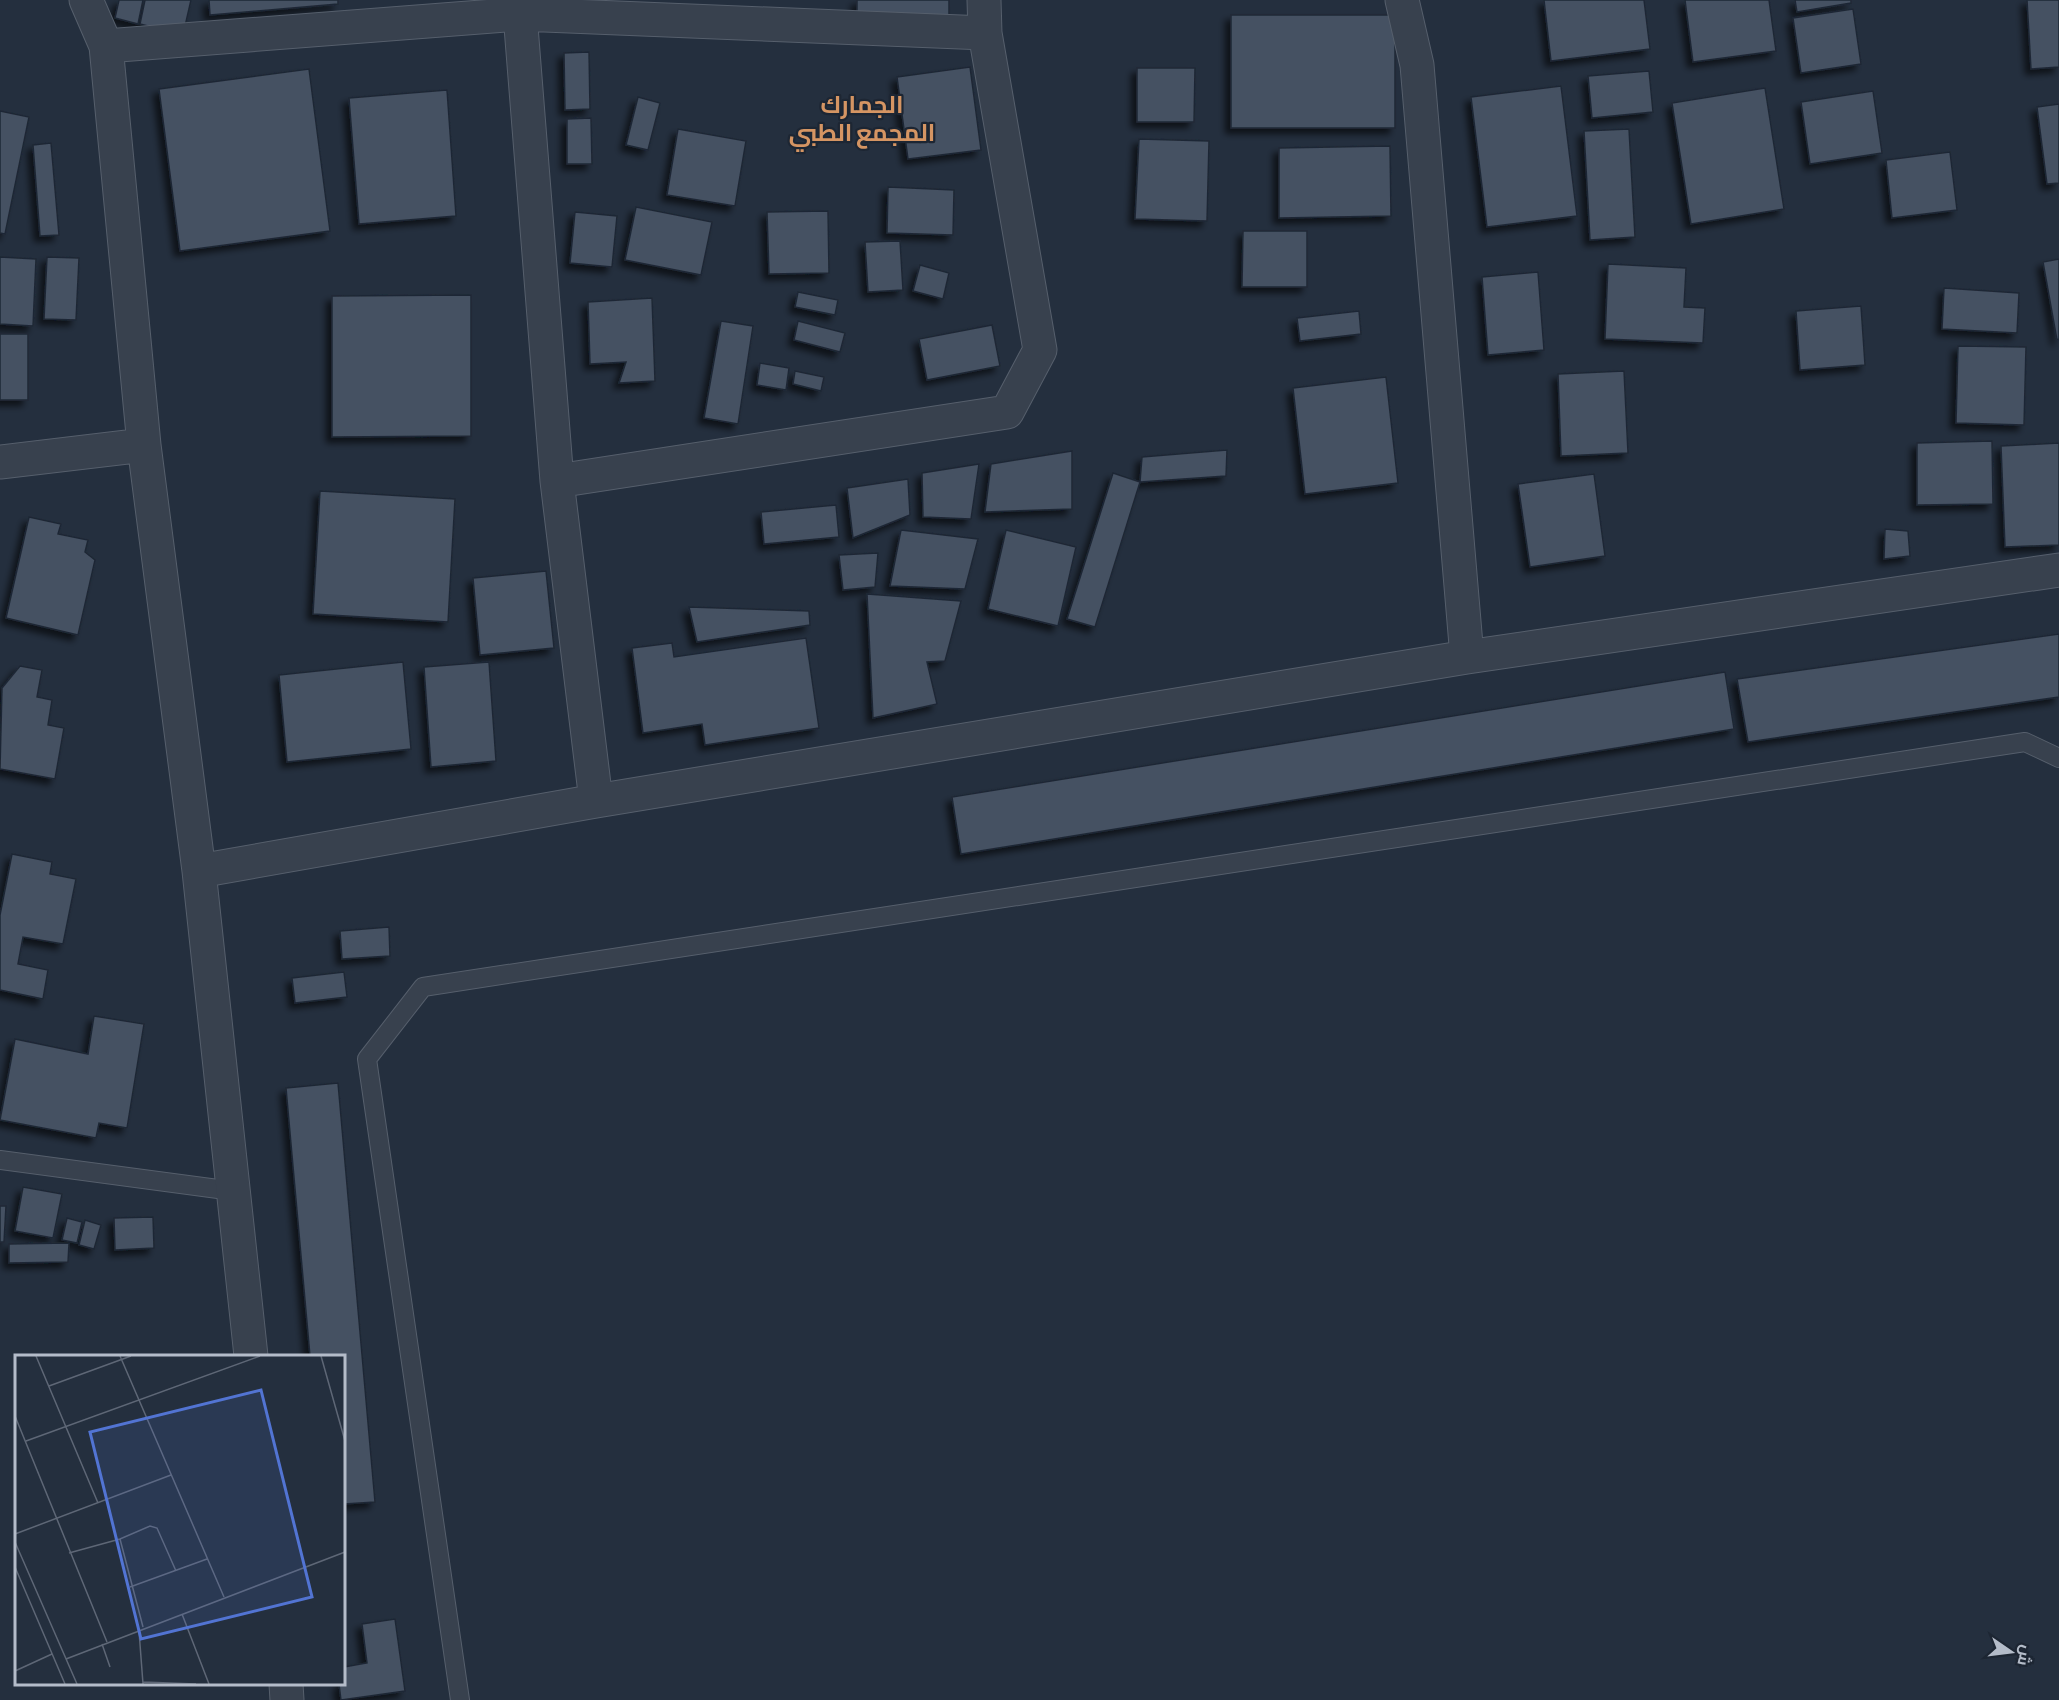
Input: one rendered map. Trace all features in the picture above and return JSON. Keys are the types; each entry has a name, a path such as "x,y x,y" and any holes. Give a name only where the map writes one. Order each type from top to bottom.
{"street":[{"path":"86,0 106,46 144,446 199,871 231,1150 250,1355"},
{"path":"557,481 1007,411 1040,350 985,33 984,0"},
{"path":"1402,0 1417,65 1467,657"},
{"path":"106,46 520,14 985,33"},
{"path":"520,14 557,481 596,801"},
{"path":"0,462 144,446"},
{"path":"199,871 596,801 1467,657 2059,570"},
{"path":"286,1685 287,1700"}],"lane":[{"path":"460,1700 367,1059 423,987 2025,742 2059,758"},
{"path":"0,1160 233,1191"}],"building":[{"path":"119,0 143,0 138,24 115,18"},
{"path":"145,0 191,0 183,35 140,24"},
{"path":"209,0 338,0 338,4 210,15"},
{"path":"857,0 949,0 949,18 857,16"},
{"path":"1544,0 1644,0 1650,49 1551,61"},
{"path":"1685,0 1769,0 1776,51 1693,62"},
{"path":"1795,0 1851,0 1851,3 1797,12"},
{"path":"2027,0 2059,0 2059,67 2031,69"},
{"path":"1853,9 1861,64 1801,73 1793,18"},
{"path":"1231,15 1395,15 1395,128 1231,128"},
{"path":"589,52 590,109 565,110 564,53"},
{"path":"970,67 981,150 908,159 897,77"},
{"path":"1137,68 1195,68 1194,122 1137,122"},
{"path":"309,69 330,231 180,251 159,89"},
{"path":"1649,71 1653,112 1592,118 1588,76"},
{"path":"1561,86 1577,216 1487,227 1471,97"},
{"path":"1765,88 1784,209 1691,224 1672,103"},
{"path":"447,90 456,216 359,224 349,98"},
{"path":"1873,91 1882,153 1810,164 1801,102"},
{"path":"638,97 660,103 648,150 626,145"},
{"path":"2059,104 2059,183 2047,184 2037,107"},
{"path":"0,111 29,117 5,234 0,233"},
{"path":"591,118 592,164 567,164 567,119"},
{"path":"678,129 746,141 735,206 667,195"},
{"path":"1629,129 1635,237 1590,240 1584,131"},
{"path":"1139,139 1209,141 1207,221 1135,219"},
{"path":"51,143 59,235 40,236 33,145"},
{"path":"1390,146 1391,216 1279,218 1279,148"},
{"path":"1950,152 1957,210 1892,218 1886,160"},
{"path":"888,187 954,190 953,235 887,233"},
{"path":"636,207 712,222 701,275 625,260"},
{"path":"828,211 829,273 769,274 767,212"},
{"path":"575,212 617,216 612,267 570,263"},
{"path":"1243,231 1307,231 1307,287 1242,287"},
{"path":"900,241 903,290 868,292 865,242"},
{"path":"0,257 36,259 33,326 0,324"},
{"path":"47,257 79,258 76,320 44,319"},
{"path":"2059,259 2059,339 2057,340 2043,262"},
{"path":"1608,264 1686,268 1684,307 1705,308 1703,343 1605,339"},
{"path":"920,265 949,273 943,299 913,291"},
{"path":"1538,272 1544,350 1488,355 1482,277"},
{"path":"1944,288 2019,293 2017,333 1942,329"},
{"path":"798,292 838,300 835,315 795,307"},
{"path":"471,295 471,436 332,437 332,296"},
{"path":"652,298 655,381 619,383 626,362 590,364 588,302"},
{"path":"1861,306 1865,365 1800,370 1796,311"},
{"path":"1359,311 1361,334 1300,341 1297,318"},
{"path":"721,321 753,326 738,424 704,418"},
{"path":"798,321 845,333 840,352 794,340"},
{"path":"992,325 1000,366 927,380 919,339"},
{"path":"0,334 28,334 28,400 0,400"},
{"path":"1958,346 2026,347 2024,425 1956,423"},
{"path":"760,363 789,368 786,390 757,385"},
{"path":"795,371 824,377 821,391 793,384"},
{"path":"1624,371 1628,453 1561,456 1558,374"},
{"path":"1386,377 1398,483 1305,494 1293,388"},
{"path":"1992,441 1993,504 1917,505 1917,443"},
{"path":"2059,443 2059,545 2005,547 2001,446"},
{"path":"1227,450 1226,476 1140,482 1142,457"},
{"path":"1072,451 1072,509 985,512 991,464"},
{"path":"979,464 971,519 923,517 922,473"},
{"path":"1113,473 1140,482 1095,627 1067,619"},
{"path":"1594,474 1605,556 1530,567 1518,484"},
{"path":"908,479 910,515 853,538 847,488"},
{"path":"320,491 455,499 448,622 313,614"},
{"path":"836,505 839,537 764,544 761,512"},
{"path":"29,517 61,524 58,534 88,540 85,552 95,560 78,635 6,618"},
{"path":"1885,529 1908,531 1910,556 1884,559"},
{"path":"901,530 978,539 965,589 890,586"},
{"path":"1006,530 1076,547 1058,626 988,609"},
{"path":"878,553 875,587 843,590 839,555"},
{"path":"546,571 554,648 480,655 473,578"},
{"path":"867,594 961,601 945,661 927,662 937,704 873,718"},
{"path":"689,607 809,611 810,625 697,642"},
{"path":"2059,634 2059,697 1748,742 1737,679"},
{"path":"806,638 819,728 705,745 702,724 643,733 632,648 672,643 674,657"},
{"path":"403,662 411,749 287,762 279,675"},
{"path":"489,662 496,761 431,767 424,667"},
{"path":"20,666 42,670 37,697 52,700 48,725 64,728 55,779 0,769 2,688"},
{"path":"1725,672 1734,729 961,854 952,797"},
{"path":"12,854 52,862 50,874 76,879 63,944 23,937 18,964 48,970 43,999 0,990 0,915"},
{"path":"389,927 390,956 342,959 340,931"},
{"path":"344,972 347,997 295,1003 292,978"},
{"path":"94,1016 144,1024 127,1128 99,1123 96,1138 0,1120 15,1039 88,1054"},
{"path":"338,1083 375,1502 345,1504 345,1355 310,1355 286,1088"},
{"path":"23,1187 62,1194 53,1238 15,1231"},
{"path":"0,1206 6,1206 4,1242 0,1242"},
{"path":"153,1217 154,1248 115,1250 114,1218"},
{"path":"67,1218 82,1222 77,1243 62,1240"},
{"path":"85,1220 101,1225 94,1249 79,1245"},
{"path":"69,1243 68,1262 9,1263 9,1244"},
{"path":"395,1619 405,1691 341,1700 339,1685 345,1685 345,1667 367,1663 362,1624"}],"district":[{"name":"الجمارك المجمع الطبي","path":"862,120"}]}
